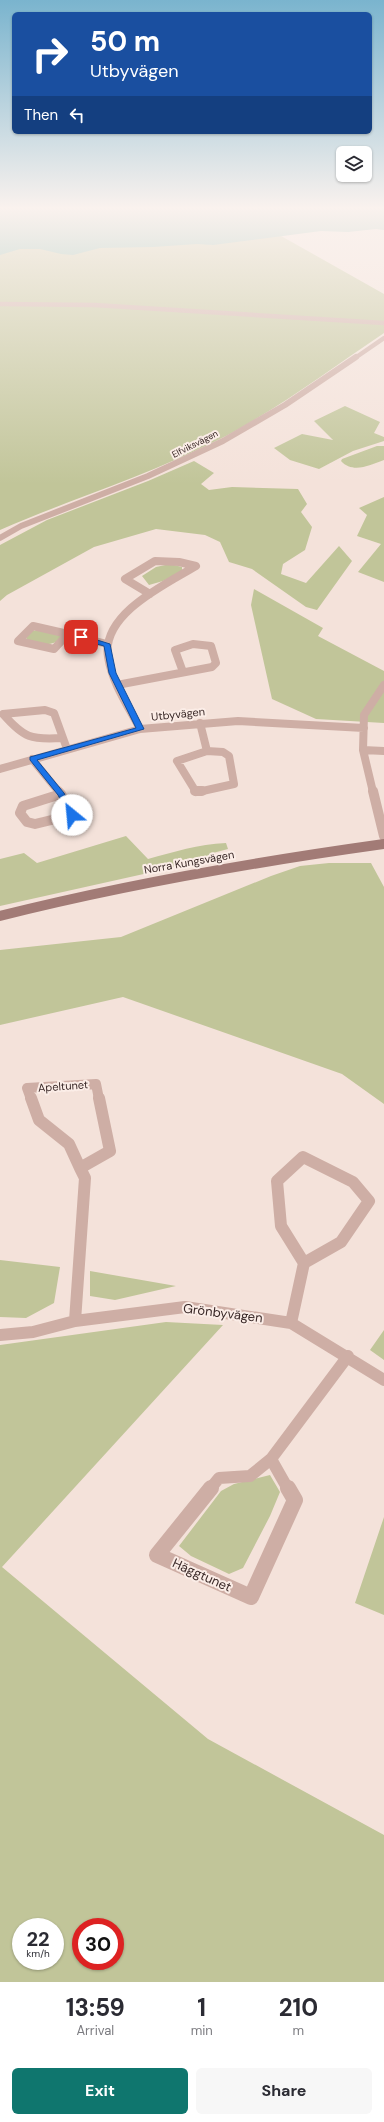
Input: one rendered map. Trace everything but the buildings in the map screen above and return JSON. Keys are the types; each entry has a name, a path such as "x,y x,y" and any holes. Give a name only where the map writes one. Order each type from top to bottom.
{"main road":[{"name":"Norra Kungsvägen","path":"0,916 138,884 195,873 384,844"}],"street":[{"path":"0,304 94,305 384,322"},
{"name":"Elfviksvägen","path":"0,538 21,526 181,462 224,440 308,388 384,338"},
{"path":"140,729 112,673 107,644 120,617 150,594 196,566 179,562 155,561 125,579 150,594"},
{"path":"68,634 54,649 18,641 33,626 68,634 107,644"},
{"path":"117,685 214,666 216,663 211,646 202,644 176,648 183,672"},
{"path":"384,685 364,715 362,750 384,836"},
{"path":"62,738 38,740 20,734 3,714 45,710 52,711 67,749"},
{"name":"Utbyvägen","path":"0,769 140,729 200,723 245,721 364,728"},
{"path":"200,723 207,751"},
{"path":"362,750 384,751"},
{"path":"207,751 223,752 229,756 234,784 196,792 177,761 180,758 207,751"},
{"path":"32,759 61,794 72,815 32,824 27,822 20,813 21,808 25,805 61,794"},
{"name":"Apeltunet","path":"75,1321 85,1178 80,1168 69,1144 39,1120 27,1088 96,1084 110,1151 80,1168"},
{"path":"291,1323 304,1263 281,1226 278,1181 304,1157 353,1182 369,1201 341,1242 304,1263"},
{"name":"Grönbyvägen","path":"0,1335 33,1332 75,1321 185,1307 291,1323 348,1356 384,1380"},
{"name":"Häggtunet","path":"271,1459 294,1500 251,1597 156,1555 219,1478 250,1476 271,1459 348,1356"}],"green space":[{"path":"0,298 384,298 384,333 280,404 238,430 190,454 0,530"},
{"path":"345,406 380,422 374,433 384,437 384,441 353,451 319,469 290,460 274,448 302,434 333,440 314,421"},
{"path":"377,446 384,446 384,460 356,468 346,465 341,461 342,459"},
{"path":"194,461 214,473 201,484 209,490 232,487 298,489 307,504 301,512 312,527 305,550 283,564 281,574 306,583 339,546 352,561 317,610 306,607 252,569 229,562 220,542 205,535 156,529 94,547 7,595 0,601 0,545 47,520 148,481"},
{"path":"384,497 384,582 358,572 381,544 357,536 367,515 359,508"},
{"path":"170,564 182,567 182,572 163,581 149,585 142,576 156,567"},
{"path":"254,589 323,628 318,636 384,671 384,723 316,719 272,699 251,605"},
{"path":"38,630 60,634 61,638 50,644 28,641 26,638 31,631"},
{"path":"126,836 148,859 206,845 226,843 228,849 213,853 202,861 0,906 0,859 24,853 37,863"},
{"path":"329,863 371,863 384,887 384,1104 342,1074 123,997 0,1025 0,950 121,937 271,876 300,866"},
{"path":"0,1260 60,1267 54,1303 26,1318 0,1317"},
{"path":"90,1271 176,1286 115,1300 90,1296"},
{"path":"166,1322 223,1325 2,1567 208,1739 384,1835 384,1982 0,1982 0,1345"},
{"path":"384,1330 384,1360 370,1350"},
{"path":"270,1475 280,1492 270,1516 243,1568 229,1574 191,1556 179,1546 221,1491 234,1484"},
{"path":"384,1517 384,1615 355,1603"}],"route":[{"path":"72,815 61,794 32,759 140,729 112,673 107,644 81,637"}]}
